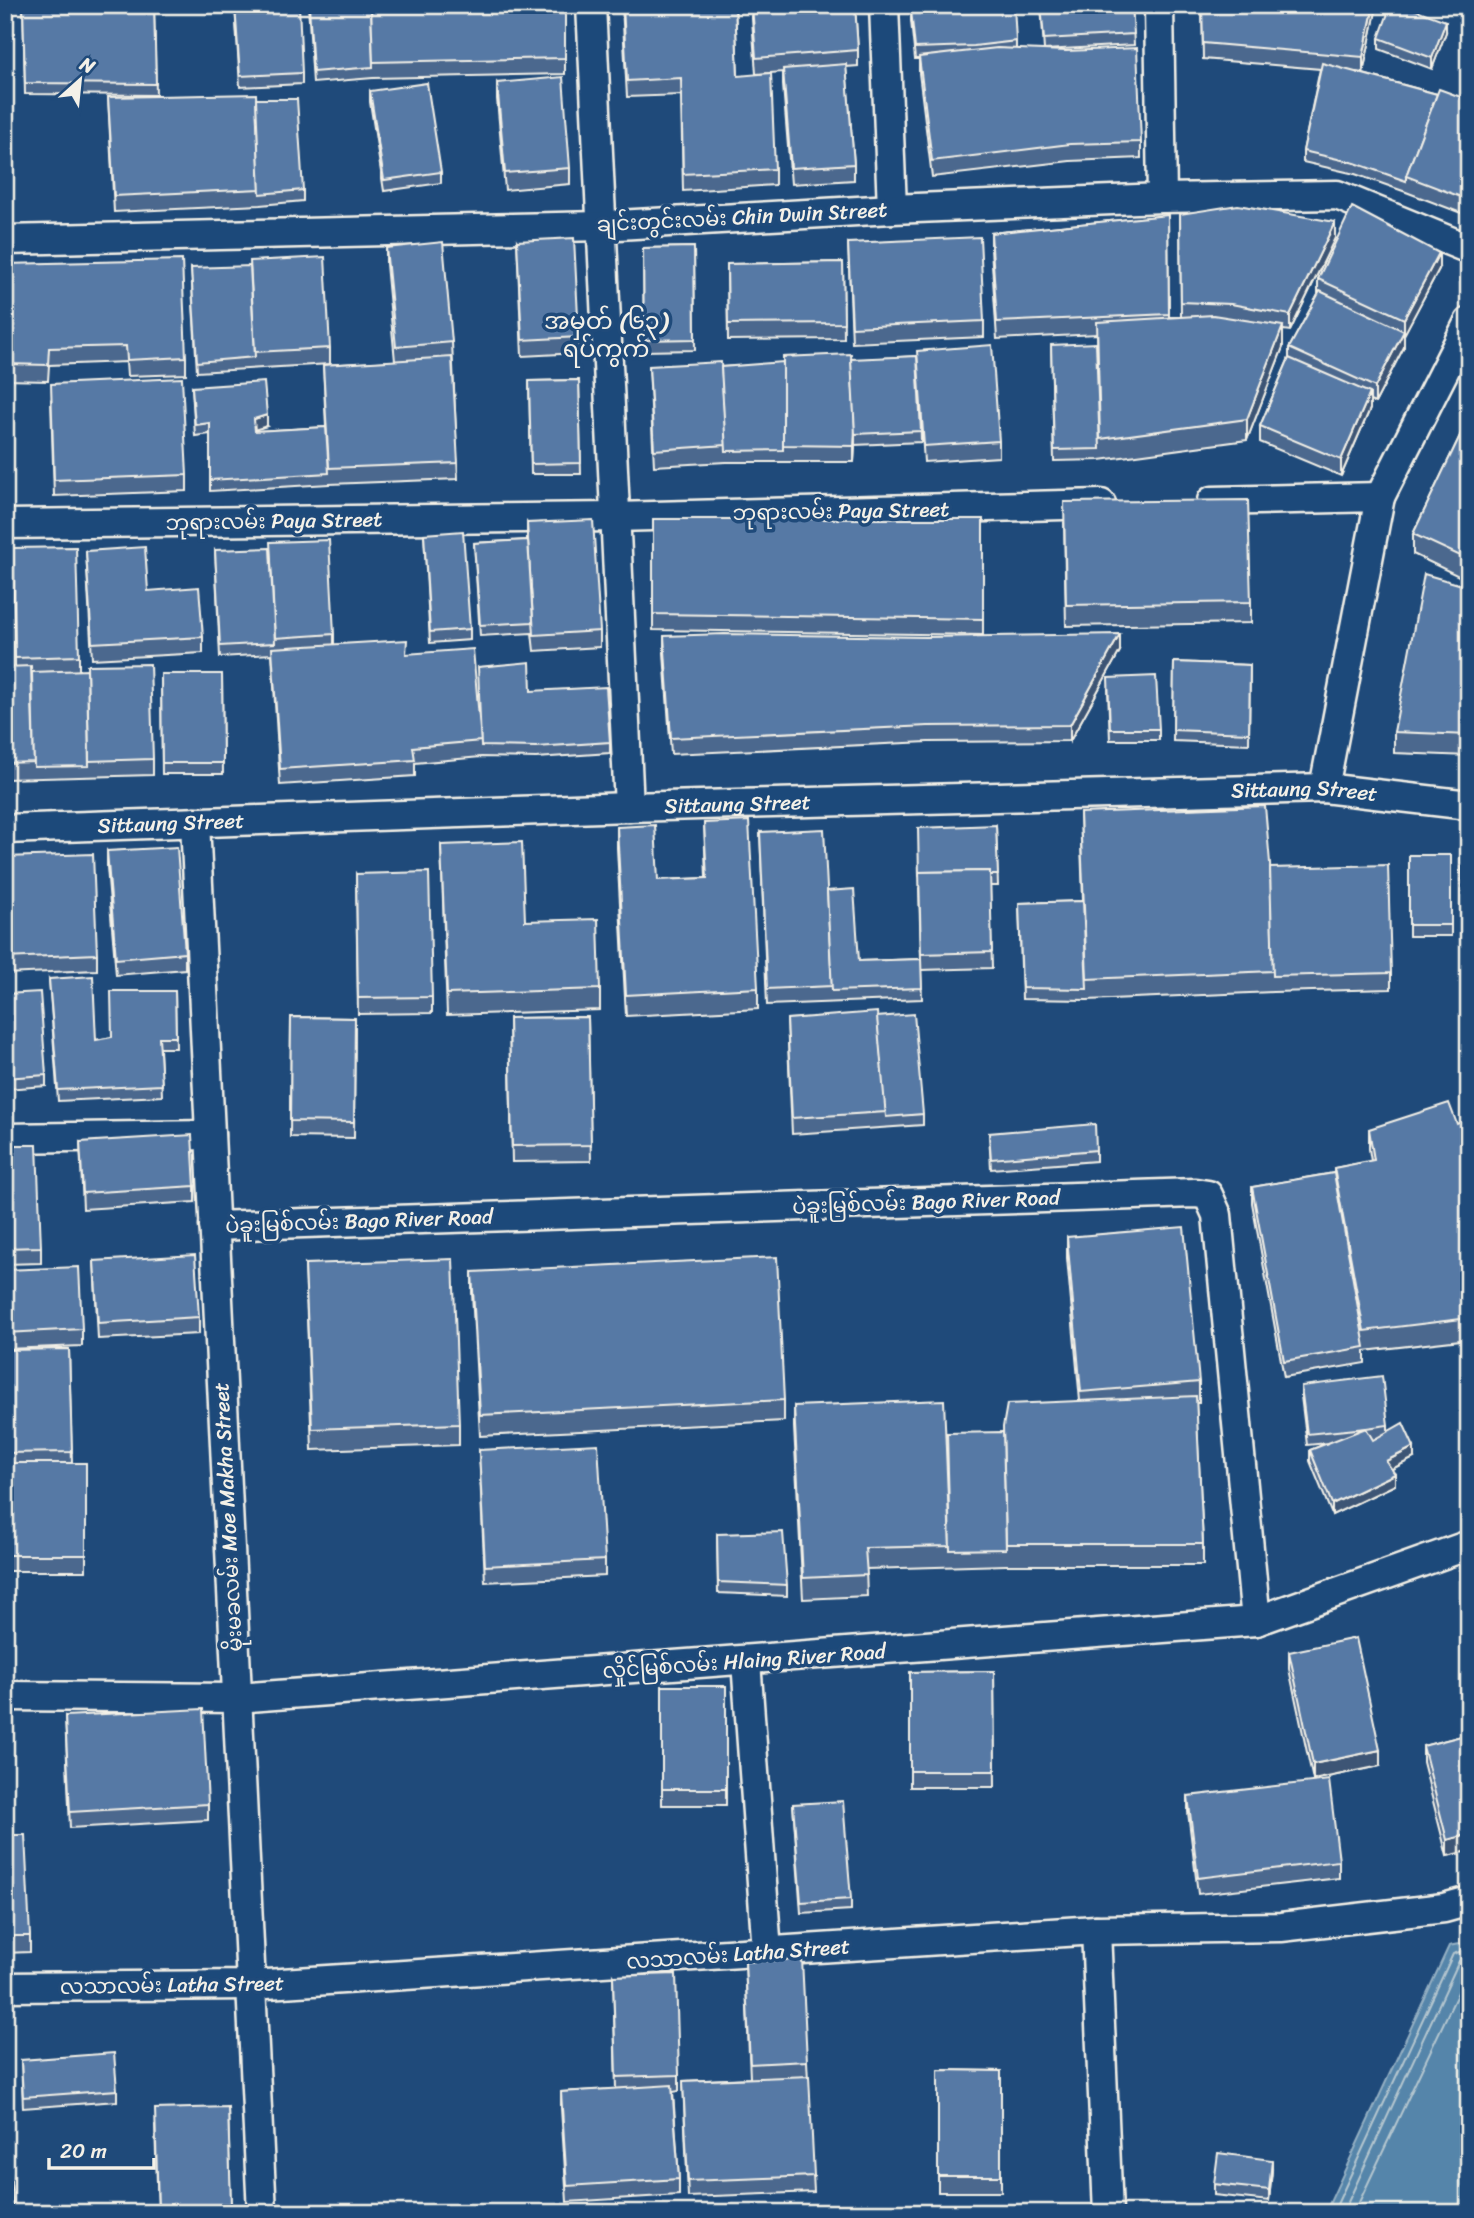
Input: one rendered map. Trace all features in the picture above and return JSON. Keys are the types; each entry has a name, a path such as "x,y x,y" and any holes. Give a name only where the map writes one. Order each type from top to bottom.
{"street":[{"path":"591,5 629,807"},
{"path":"884,5 892,209"},
{"path":"1158,5 1162,198"},
{"name":"ချင်းတွင်းလမ်း Chin Dwin Street","path":"5,240 601,226 892,209 1162,198 1337,195 1469,249"},
{"path":"1324,788 1380,497 1469,323"},
{"path":"1186,502 1380,497"},
{"name":"ဘုရားလမ်း Paya Street","path":"5,524 617,517 1130,503"},
{"name":"Sittaung Street","path":"5,829 629,807 1324,788 1469,806"},
{"name":"မိုးမခလမ်း Moe Makha Street","path":"195,822 262,2213"},
{"path":"5,1138 209,1135"},
{"name":"ပဲခူးမြစ်လမ်း Bago River Road","path":"214,1226 1181,1193 1208,1195 1217,1216 1256,1621"},
{"name":"လှိုင်မြစ်လမ်း Hlaing River Road","path":"5,1696 237,1698 1256,1621 1469,1545"},
{"path":"746,1661 767,1952"},
{"name":"လသာလမ်း Latha Street","path":"5,1987 251,1985 1096,1930 1281,1927 1444,1908 1469,1901"},
{"path":"1096,1930 1108,2213"}],"water":[{"path":"1469,1942 1469,2213 1325,2213 1449,1946"}],"building":[{"path":"23,5 154,5 156,84 25,83"},
{"path":"235,5 299,5 302,73 240,76"},
{"path":"309,5 371,5 373,67 313,72"},
{"path":"371,5 565,5 565,58 373,62"},
{"path":"623,5 735,5 738,76 771,73 775,169 683,174 681,78 627,81"},
{"path":"752,5 855,5 858,50 756,58"},
{"path":"1014,5 1016,41 915,48 911,10"},
{"path":"1041,5 1132,5 1134,34 1044,39"},
{"path":"1202,5 1374,5 1363,57 1203,43"},
{"path":"1391,5 1403,5 1446,21 1432,58 1379,38"},
{"path":"997,48 1066,51 1137,48 1141,142 1070,144 932,161 919,57"},
{"path":"1322,63 1437,94 1406,181 1355,163 1303,151"},
{"path":"846,64 854,164 791,168 783,69"},
{"path":"5,72 7,72 5,123"},
{"path":"563,77 570,168 505,173 497,83"},
{"path":"427,83 441,172 384,180 370,91"},
{"path":"1439,89 1469,100 1469,200 1406,176"},
{"path":"256,94 260,189 114,196 108,97"},
{"path":"256,99 297,99 303,190 260,194"},
{"path":"6,129 9,200 5,200"},
{"path":"1238,205 1335,222 1290,315 1231,304 1181,302 1180,214"},
{"path":"1352,207 1439,253 1404,319 1318,279"},
{"path":"1168,215 1169,314 997,322 991,233"},
{"path":"980,237 984,321 852,327 848,243"},
{"path":"574,238 579,337 522,340 517,241"},
{"path":"443,242 452,342 396,347 386,248"},
{"path":"694,247 695,339 644,340 643,248"},
{"path":"325,257 330,348 255,352 250,261"},
{"path":"182,260 186,357 127,360 126,346 49,348 48,365 5,364 5,264"},
{"path":"843,262 844,323 728,324 727,264"},
{"path":"250,266 255,357 197,362 191,268"},
{"path":"1320,291 1404,331 1375,387 1289,348"},
{"path":"1213,315 1283,326 1247,419 1100,439 1097,322"},
{"path":"1096,343 1100,449 1054,450 1051,345"},
{"path":"992,345 999,441 924,446 917,351"},
{"path":"851,354 854,446 783,445 783,357"},
{"path":"917,356 921,431 855,434 851,359"},
{"path":"452,357 458,463 329,468 323,365"},
{"path":"1289,358 1370,393 1341,460 1260,426"},
{"path":"721,362 726,445 654,450 649,366"},
{"path":"783,362 783,450 726,451 721,367"},
{"path":"182,378 187,475 54,480 51,384"},
{"path":"579,380 581,463 531,464 529,381"},
{"path":"264,382 267,415 254,419 255,431 326,427 329,473 210,480 210,423 195,425 192,387"},
{"path":"1469,417 1469,560 1413,534"},
{"path":"1248,500 1251,602 1066,605 1064,502"},
{"path":"653,519 983,519 983,619 653,614"},
{"path":"593,520 600,631 534,635 527,523"},
{"path":"463,531 470,629 430,632 424,534"},
{"path":"329,540 334,634 275,638 270,542"},
{"path":"528,540 533,622 480,625 474,543"},
{"path":"76,547 79,656 15,658 13,548"},
{"path":"145,547 148,591 199,587 203,637 92,643 86,551"},
{"path":"270,548 275,643 220,646 215,550"},
{"path":"1424,574 1469,587 1469,735 1394,732"},
{"path":"5,610 7,656 5,657"},
{"path":"724,634 926,637 1120,634 1070,725 928,726 671,738 664,636"},
{"path":"407,640 406,654 473,649 481,741 413,747 415,760 280,769 272,648"},
{"path":"530,662 531,691 606,687 610,742 536,747 481,746 478,667"},
{"path":"1174,662 1250,665 1249,733 1173,730"},
{"path":"150,664 153,759 89,761 87,665"},
{"path":"31,666 34,762 5,763 5,667"},
{"path":"87,670 89,766 34,767 32,672"},
{"path":"161,674 222,674 223,763 162,763"},
{"path":"1156,676 1159,729 1110,729 1108,678"},
{"path":"1265,806 1270,863 1273,971 1087,979 1080,813"},
{"path":"749,821 758,988 626,995 617,827 655,825 658,880 707,878 704,823"},
{"path":"996,825 998,875 990,875 990,871 919,872 919,877 918,828"},
{"path":"824,829 832,986 767,989 760,832"},
{"path":"1469,836 1469,1104 1466,1105 1461,837"},
{"path":"522,842 525,921 598,919 600,989 447,994 441,845"},
{"path":"177,847 185,953 116,959 107,851"},
{"path":"93,854 97,954 5,958 5,857"},
{"path":"1409,855 1451,855 1451,925 1409,925"},
{"path":"1388,865 1391,973 1273,976 1270,868"},
{"path":"990,871 992,952 921,954 919,872"},
{"path":"429,872 432,997 358,998 356,874"},
{"path":"854,889 859,961 921,959 922,988 832,991 827,891"},
{"path":"1083,901 1087,989 1022,988 1019,903"},
{"path":"93,976 96,1040 112,1037 111,991 175,991 176,1037 159,1037 162,1085 58,1090 49,979"},
{"path":"40,992 46,1075 5,1078 5,994"},
{"path":"877,1012 886,1112 792,1118 787,1019"},
{"path":"914,1014 923,1114 886,1117 877,1017"},
{"path":"291,1017 355,1018 354,1122 290,1121"},
{"path":"588,1017 591,1145 512,1146 509,1018"},
{"path":"1449,1103 1457,1124 1469,1119 1469,1318 1364,1331 1334,1168 1374,1160 1369,1129"},
{"path":"1095,1124 1096,1150 991,1159 989,1133"},
{"path":"192,1135 195,1186 83,1193 80,1142"},
{"path":"5,1145 37,1145 41,1247 5,1248"},
{"path":"1334,1173 1365,1347 1284,1361 1252,1187"},
{"path":"1184,1227 1199,1382 1081,1392 1067,1237"},
{"path":"195,1255 199,1317 98,1323 94,1261"},
{"path":"777,1257 784,1400 480,1415 472,1272"},
{"path":"453,1259 459,1424 312,1429 305,1264"},
{"path":"79,1267 82,1329 5,1333 5,1270"},
{"path":"69,1349 72,1452 5,1453 5,1350"},
{"path":"1382,1376 1388,1425 1307,1434 1301,1386"},
{"path":"1196,1396 1203,1544 1006,1544 1003,1427 1007,1404"},
{"path":"944,1400 950,1546 865,1548 867,1575 803,1578 794,1406"},
{"path":"1403,1423 1414,1447 1386,1461 1395,1474 1332,1504 1310,1450 1366,1428 1373,1440"},
{"path":"1003,1432 1006,1549 950,1550 947,1433"},
{"path":"598,1444 605,1560 485,1566 479,1450"},
{"path":"5,1463 86,1463 86,1555 5,1555"},
{"path":"783,1532 787,1585 718,1582 717,1534"},
{"path":"1356,1638 1380,1750 1313,1764 1289,1652"},
{"path":"994,1671 995,1771 910,1771 910,1672"},
{"path":"662,1686 726,1686 726,1789 662,1789"},
{"path":"203,1709 208,1804 70,1812 65,1716"},
{"path":"1469,1734 1469,1834 1447,1840 1423,1746"},
{"path":"1329,1780 1339,1861 1198,1878 1188,1796"},
{"path":"843,1801 851,1899 801,1902 793,1804"},
{"path":"5,1835 25,1835 30,1936 5,1936"},
{"path":"802,1959 807,2061 750,2064 745,1962"},
{"path":"676,1974 679,2075 616,2077 613,1976"},
{"path":"114,2053 117,2090 23,2097 21,2060"},
{"path":"938,2070 1001,2071 1001,2176 938,2176"},
{"path":"809,2076 814,2176 688,2181 683,2081"},
{"path":"672,2085 679,2179 567,2186 561,2092"},
{"path":"228,2107 231,2205 158,2207 155,2109"},
{"path":"5,2113 13,2206 5,2206"},
{"path":"1218,2153 1272,2160 1269,2190 1214,2184"}],"district":[{"name":"အမှတ် (၆၃) ရပ်ကွက်","path":"606,335"}]}
